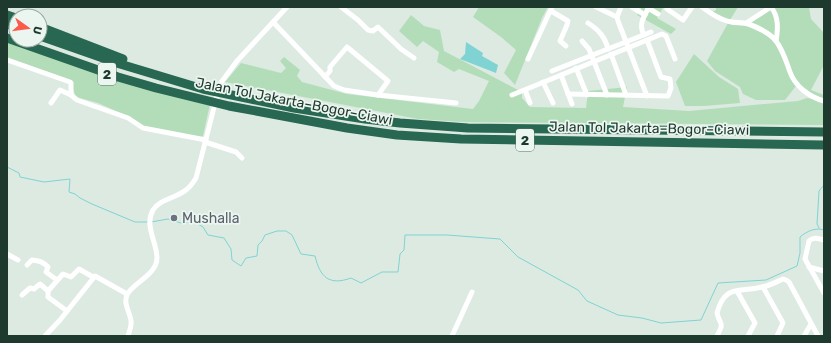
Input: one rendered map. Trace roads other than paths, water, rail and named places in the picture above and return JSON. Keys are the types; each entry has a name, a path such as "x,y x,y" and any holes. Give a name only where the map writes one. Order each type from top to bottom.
{"highway":[{"path":"48,30 193,86"},
{"name":"Jalan Tol Jakarta–Bogor–Ciawi","path":"7,38 118,77 229,106 347,128 398,135 453,139 824,145"},
{"name":"Jalan Tol Jakarta–Bogor–Ciawi","path":"48,39 120,64 203,89 294,108 400,124 468,128 824,132"}],"street":[{"path":"128,336 131,323 126,301 127,294 148,274 156,262 156,249 150,223 152,212 160,203 188,190 192,185 199,172 220,84 237,61 287,7"},
{"path":"341,7 368,30 373,30 378,27 401,49 414,58"},
{"path":"596,7 617,17"},
{"path":"621,7 617,17 647,96"},
{"path":"632,7 645,14"},
{"path":"667,9 683,20 692,7"},
{"path":"746,23 771,7 774,11 778,24 776,41"},
{"path":"568,94 668,96 671,84 670,79 661,77 641,27 648,8 658,14"},
{"path":"528,59 552,9 568,21 560,41 566,46"},
{"path":"706,9 732,22 746,23 768,33 776,41 797,84 807,93 824,101"},
{"path":"273,22 325,77 339,89 378,95 456,103"},
{"path":"588,23 597,28 602,34 608,49"},
{"path":"645,37 651,32"},
{"path":"552,71 608,49 645,37 664,34 675,59"},
{"path":"582,41 587,45 608,95"},
{"path":"512,95 611,54 627,44"},
{"path":"325,77 330,72 330,67 346,47 388,81 378,95"},
{"path":"611,54 626,95"},
{"path":"7,60 70,82 71,95"},
{"path":"576,68 587,95"},
{"path":"561,75 572,104"},
{"path":"543,82 553,103"},
{"path":"52,103 60,90 81,102 128,118 143,128 206,141 236,152 242,158"},
{"path":"525,90 530,103"},
{"path":"824,240 814,238 810,241 805,259 824,293"},
{"path":"7,254 18,260"},
{"path":"27,265 32,260 40,261 48,267 46,271 57,280"},
{"path":"809,267 824,271"},
{"path":"67,311 48,297 48,291 64,274 71,277 79,269 93,277 97,276 127,294"},
{"path":"45,336 67,311 93,277"},
{"path":"717,336 722,328 722,324 717,313 720,304 727,294 737,290 763,287 783,279 789,282 818,336"},
{"path":"22,295 30,288 34,289 40,284 48,291"},
{"path":"763,287 783,322 777,336"},
{"path":"737,290 755,323 748,336"},
{"path":"452,336 472,292"},
{"path":"804,336 811,324"}],"water":[{"path":"466,42 483,53 482,56 498,65 496,73 460,59 465,54"}],"waterway":[{"path":"7,167 19,173 20,177 44,182 70,179 69,192 92,204 135,222 148,222"},
{"path":"819,228 817,224 819,191 824,185"},
{"path":"151,222 168,219 181,223 193,221 203,227 208,235 224,238 231,249 232,260 241,266 246,258 257,256 258,245 265,235 277,231 286,231 292,235 301,254 315,256 320,269 327,278 337,281 351,278 361,283 382,272 398,272 400,254 404,250 405,235 447,235 500,239 518,257 578,290 587,301 618,315 642,318 661,323 701,320 718,283 766,280 797,266 800,253 800,237 812,230 824,230"}],"place":[{"name":"Mushalla","path":"174,218"}]}
